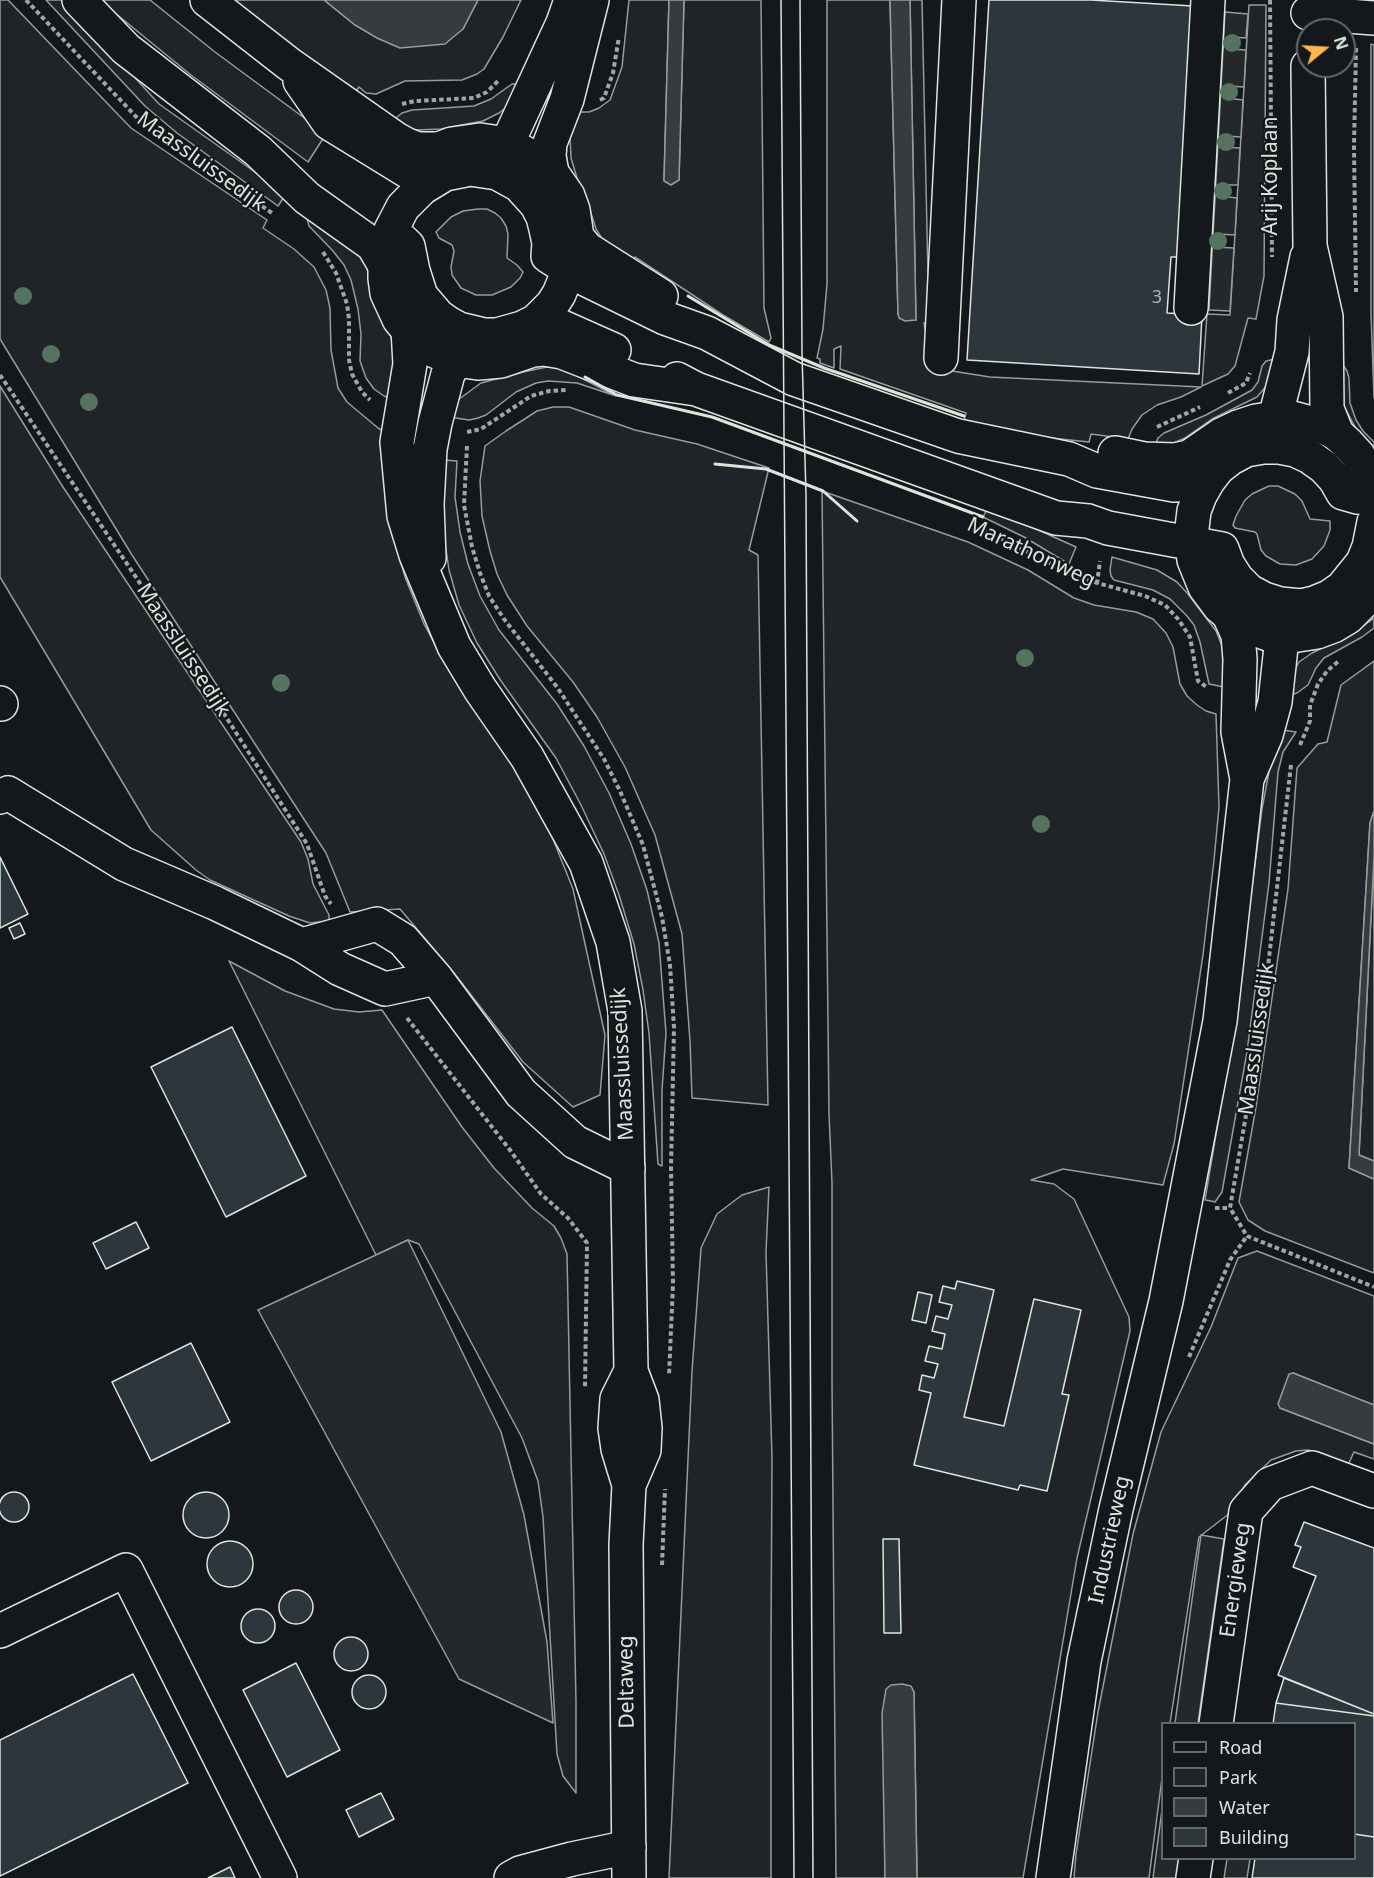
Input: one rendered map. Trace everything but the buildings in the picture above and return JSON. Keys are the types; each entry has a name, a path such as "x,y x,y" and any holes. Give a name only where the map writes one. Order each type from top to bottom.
{"main road":[{"name":"Maassluissedijk","path":"79,0 126,50 258,151 307,198 373,245 384,264"},
{"path":"207,0 289,64 329,123 407,171 423,177 437,164"},
{"path":"484,170 507,144 536,85 571,0"},
{"path":"552,173 549,156 550,143 567,99 592,0"},
{"path":"941,358 958,0"},
{"path":"1191,308 1208,0"},
{"path":"1308,14 1365,18"},
{"name":"Arij Koplaan","path":"1308,78 1310,246 1326,317 1328,409 1337,434"},
{"path":"480,140 507,144 527,153 552,173 568,196 573,210 577,237 574,255 564,284 535,336 512,358 490,363 456,360 430,349 399,319 390,299 385,278 385,252 391,230 403,207 452,144 480,140"},
{"name":"Maassluissedijk","path":"258,151 317,182 391,230"},
{"path":"437,164 458,170 484,170 508,178 529,194 543,217 549,243 548,256 569,271 665,318 707,333 794,378 850,400 957,436 1069,459 1113,453 1144,459 1175,460 1199,469"},
{"path":"391,230 408,246 416,284 421,296 448,323 459,329 484,335 510,333 535,336"},
{"path":"577,237 587,249 671,303 707,333"},
{"name":"Arij Koplaan","path":"1269,432 1292,352 1294,320 1310,246"},
{"name":"Marathonweg","path":"535,336 551,322 696,389 1056,518 1083,538 1178,561 1195,560"},
{"name":"Maassluissedijk","path":"302,945 377,924 403,940 436,978 521,1094 576,1142 628,1168 625,1011 613,942 586,862 527,757 480,689 454,646 416,555 404,516 397,442 410,364 408,330"},
{"path":"456,360 471,342 484,335"},
{"name":"Maassluissedijk","path":"431,587 427,504 430,449 448,374 456,360"},
{"path":"1269,432 1292,418 1323,426 1337,434 1358,455 1372,483 1357,497 1343,494 1335,479 1324,466 1295,450 1279,447 1269,432 1256,421 1229,431 1204,445 1199,469 1200,495 1194,511 1192,528 1195,560 1212,597 1229,615 1255,630 1285,637 1317,632 1348,617 1370,576 1369,547 1374,522"},
{"path":"1195,560 1222,549 1228,565 1249,591 1280,604 1301,606 1329,597 1342,588 1370,576"},
{"name":"Maassluissedijk","path":"1185,1206 1220,1021 1247,779 1266,735 1275,702 1281,647 1301,606"},
{"name":"Maassluissedijk","path":"1229,615 1238,635 1238,732 1247,779"},
{"path":"0,797 8,793 124,864 215,903 302,945 340,969 385,989 436,978"},
{"name":"Deltaweg","path":"628,1168 631,1371 642,1400 645,1428 644,1450 629,1485 626,1545 629,1863"},
{"name":"Industrieweg","path":"1053,1878 1084,1661 1116,1509 1166,1301 1185,1206"},
{"name":"Energieweg","path":"1215,1722 1246,1511 1270,1484 1312,1468 1374,1491"},
{"path":"0,1631 126,1570 280,1878"},
{"path":"511,1878 520,1873 572,1858 629,1863"},
{"path":"1193,1878 1196,1860"}],"path":[{"name":"Maassluissedijk","path":"26,0 142,123 278,218"},
{"name":"Arij Koplaan","path":"1270,0 1272,260"},
{"path":"1356,293 1354,147 1365,18"},
{"path":"321,251 336,273 347,304 349,360 356,384 378,406 402,413"},
{"name":"Maassluissedijk","path":"0,375 156,607 307,844 325,896 351,933"},
{"path":"435,423 467,432 481,429 531,396 549,391 571,390"},
{"name":"Marathonweg","path":"977,526 1078,578 1145,596 1165,605 1190,637 1198,681 1223,698 1238,699"},
{"path":"1296,752 1310,721 1310,705 1318,684 1327,671 1346,657"},
{"path":"1275,702 1310,705"},
{"name":"Maassluissedijk","path":"1291,761 1261,1028 1230,1208 1247,1236 1374,1287"},
{"path":"385,989 510,1150 541,1194 568,1218 587,1243"}],"green space":[{"path":"0,0 8,0 131,128 267,220 263,228 294,249 314,267 326,290 330,308 331,350 338,388 347,402 387,433 394,536 405,577 424,624 449,670 521,773 547,824 573,889 605,1035 600,1095 573,1107 523,1062 454,973 400,909 350,912 326,853 132,555 0,339"},
{"path":"46,0 64,0 159,104 286,194 278,206 177,133 145,106"},
{"path":"99,0 150,0 215,52 326,134 308,162 191,75"},
{"path":"223,0 324,0 355,25 463,29 478,0 521,0 484,69 477,74 462,80 405,81 376,94 366,93 359,87 352,97"},
{"path":"629,0 669,0 664,180 679,180 684,0 761,0 764,308 771,338 769,342 723,315 635,257 630,265 604,242 596,229 571,158 570,137 577,112 589,112 610,100 622,67"},
{"path":"827,0 890,0 898,314 916,320 910,0 922,0 929,322 924,323 933,368 990,377 1201,387 1157,405 1142,415 1128,439 1091,434 1089,442 1033,436 964,421 966,413 840,369 841,346 834,349 834,368 820,363 820,359 817,358 823,329 827,284"},
{"path":"1249,5 1266,5 1264,276 1256,319 1248,318 1235,366 1228,374 1202,386 1207,314 1230,315"},
{"path":"1371,44 1374,45 1374,398 1371,314"},
{"path":"512,84 519,84 507,107 483,121 441,129 417,130 408,129 392,121 402,113 412,110 474,106 491,99"},
{"path":"487,209 501,218 508,234 507,258 523,272 511,287 492,295 476,295 461,288 452,275 454,251 452,245 439,238 436,232 451,217 463,211"},
{"path":"306,214 354,248 366,266 396,351 392,399 374,389 366,378 360,361 361,334 351,280 344,265 309,226"},
{"path":"1275,359 1268,384 1257,397 1212,419 1185,438 1169,445 1155,445 1164,433 1206,415 1252,390 1258,382 1262,366 1266,361"},
{"path":"1343,365 1349,378 1350,403 1356,420 1374,442 1374,449 1355,427 1344,406"},
{"path":"547,367 562,368 616,396 577,383 548,381 536,383 516,392 486,415 478,418 469,420 449,417 455,402 481,383"},
{"path":"0,386 61,484 301,842 308,859 313,884 329,915 329,921 310,923 289,916 210,880 151,830 0,577"},
{"path":"553,407 569,407 635,430 697,444 769,468 749,550 758,555 768,1105 692,1098 682,934 655,835 625,767 597,717 573,682 527,626 507,595 497,574 482,516 480,481 485,446 537,411"},
{"path":"443,460 457,461 455,497 460,532 468,564 480,596 499,630 557,704 584,746 609,793 631,844 647,890 659,943 666,1033 662,1090 662,1166 658,1164 649,1033 643,990 634,944 619,895 604,854 556,758 501,681 477,643 459,605 449,570 444,536"},
{"path":"1269,486 1278,486 1295,494 1302,501 1310,519 1330,521 1330,530 1324,546 1312,559 1296,565 1280,564 1266,556 1261,550 1255,532 1235,528 1233,525 1245,500"},
{"path":"822,491 968,542 1028,570 1074,598 1094,605 1136,612 1153,619 1166,633 1173,647 1180,684 1187,696 1206,711 1216,714 1219,807 1214,860 1203,955 1174,1144 1163,1185 1063,1169 1031,1180 1054,1184 1074,1199 1129,1317 1130,1331 1077,1558 1023,1878 917,1878 914,1692 885,1819 885,1878 836,1878 832,1183 829,1114"},
{"path":"987,509 1076,547 1069,564 1024,537 983,517"},
{"path":"1112,557 1157,570 1177,582 1188,594 1216,631 1222,646 1227,679 1224,687 1209,684 1200,642 1194,625 1187,616 1170,599 1153,590 1114,580 1110,570"},
{"path":"1374,618 1374,628 1324,658 1308,685 1290,695 1292,675 1299,662 1356,631"},
{"path":"1374,661 1374,811 1370,823 1349,1168 1374,1179 1374,1273 1265,1231 1248,1220 1239,1202 1256,1107 1288,889 1297,768 1318,744 1327,742 1341,685"},
{"path":"1277,729 1296,732 1283,752 1278,772 1269,883 1247,1052 1222,1192 1215,1202 1205,1200 1236,1015 1262,809"},
{"path":"1374,857 1374,1161 1359,1155"},
{"path":"229,961 285,991 334,1009 359,1012 382,1010 462,1127 494,1168 532,1208 554,1226 561,1238 567,1254 576,1793 563,1776 557,1754 543,1517 538,1481 522,1438 419,1244 408,1240 376,1255"},
{"path":"769,1187 766,1252 772,1458 771,1878 669,1878 692,1371 701,1248 717,1214 742,1195"},
{"path":"1257,1251 1374,1296 1374,1405 1293,1373 1280,1408 1374,1444 1374,1459 1354,1452 1348,1465 1308,1450 1296,1451 1271,1460 1245,1485 1230,1513 1199,1537 1170,1722 1161,1722 1161,1786 1149,1878 1074,1878 1098,1712 1133,1534 1161,1432 1211,1327 1238,1258"}],"shaded area":[{"path":"1225,12 1248,14 1246,38 1230,37 1229,49 1246,50 1244,87 1227,86 1226,98 1243,100 1241,137 1224,136 1223,147 1240,148 1238,185 1222,185 1220,196 1237,198 1235,235 1217,234 1216,247 1234,248 1230,311 1209,310"},
{"path":"408,1240 501,1432 524,1515 547,1642 553,1723 459,1679 258,1310"},
{"path":"1201,1535 1224,1539 1198,1722 1175,1722"},
{"path":"1161,1817 1161,1860 1179,1860 1176,1878 1153,1878"},
{"path":"1227,1860 1250,1860 1247,1878 1224,1878"}],"water":[{"path":"324,0 478,0 463,29 445,44 400,48 355,25"},
{"path":"669,0 684,0 679,180 671,185 664,181"},
{"path":"890,0 910,0 916,320 905,321 899,318 898,314"},
{"path":"1374,811 1374,857 1359,1155 1374,1161 1374,1179 1349,1168 1370,823"},
{"path":"1293,1373 1374,1405 1374,1444 1280,1408 1278,1404 1289,1374"},
{"path":"891,1685 911,1686 914,1692 917,1878 885,1878 882,1713 886,1689"}],"tram line":[{"path":"781,0 794,1878"},
{"path":"800,0 802,353 806,495 813,1878"}],"wall":[{"path":"688,296 769,345 824,368 964,416"},
{"path":"585,377 617,395 712,417 983,517"},
{"path":"715,464 766,469 823,491 857,521"}]}
